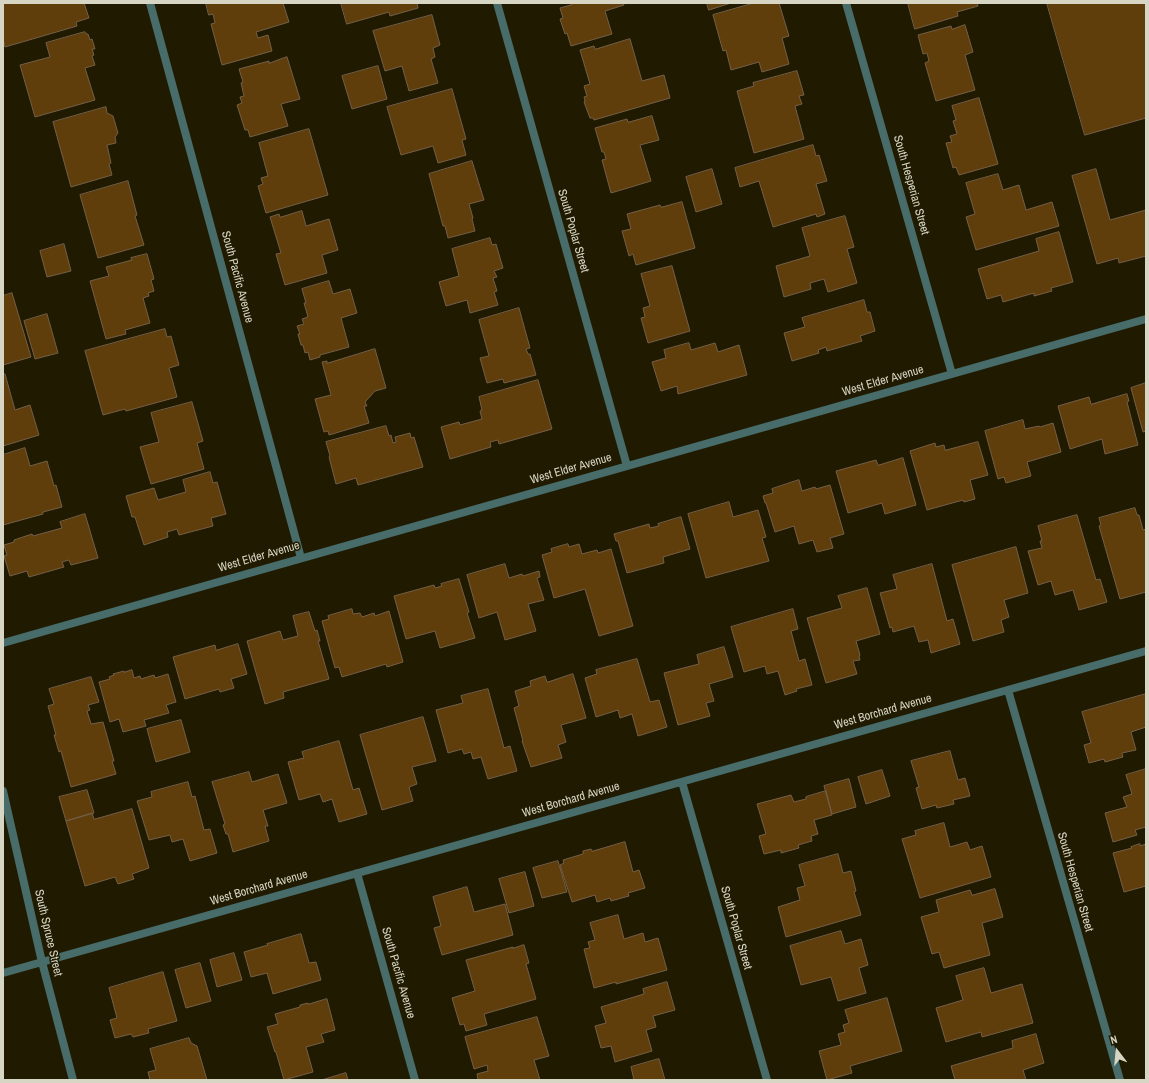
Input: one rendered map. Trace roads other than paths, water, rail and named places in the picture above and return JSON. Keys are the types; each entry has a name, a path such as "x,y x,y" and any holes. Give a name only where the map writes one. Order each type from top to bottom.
{"street":[{"name":"South Pacific Avenue","path":"150,3 302,558"},
{"name":"South Poplar Street","path":"497,3 627,466"},
{"name":"South Hesperian Street","path":"846,3 952,374"},
{"name":"West Elder Avenue","path":"3,642 1146,319"},
{"name":"West Borchard Avenue","path":"3,973 1146,651"},
{"name":"South Hesperian Street","path":"1008,690 1120,1080"},
{"name":"South Poplar Street","path":"682,782 767,1080"},
{"name":"South Spruce Street","path":"3,792 42,962 73,1080"},
{"name":"South Pacific Avenue","path":"357,873 415,1080"}]}
